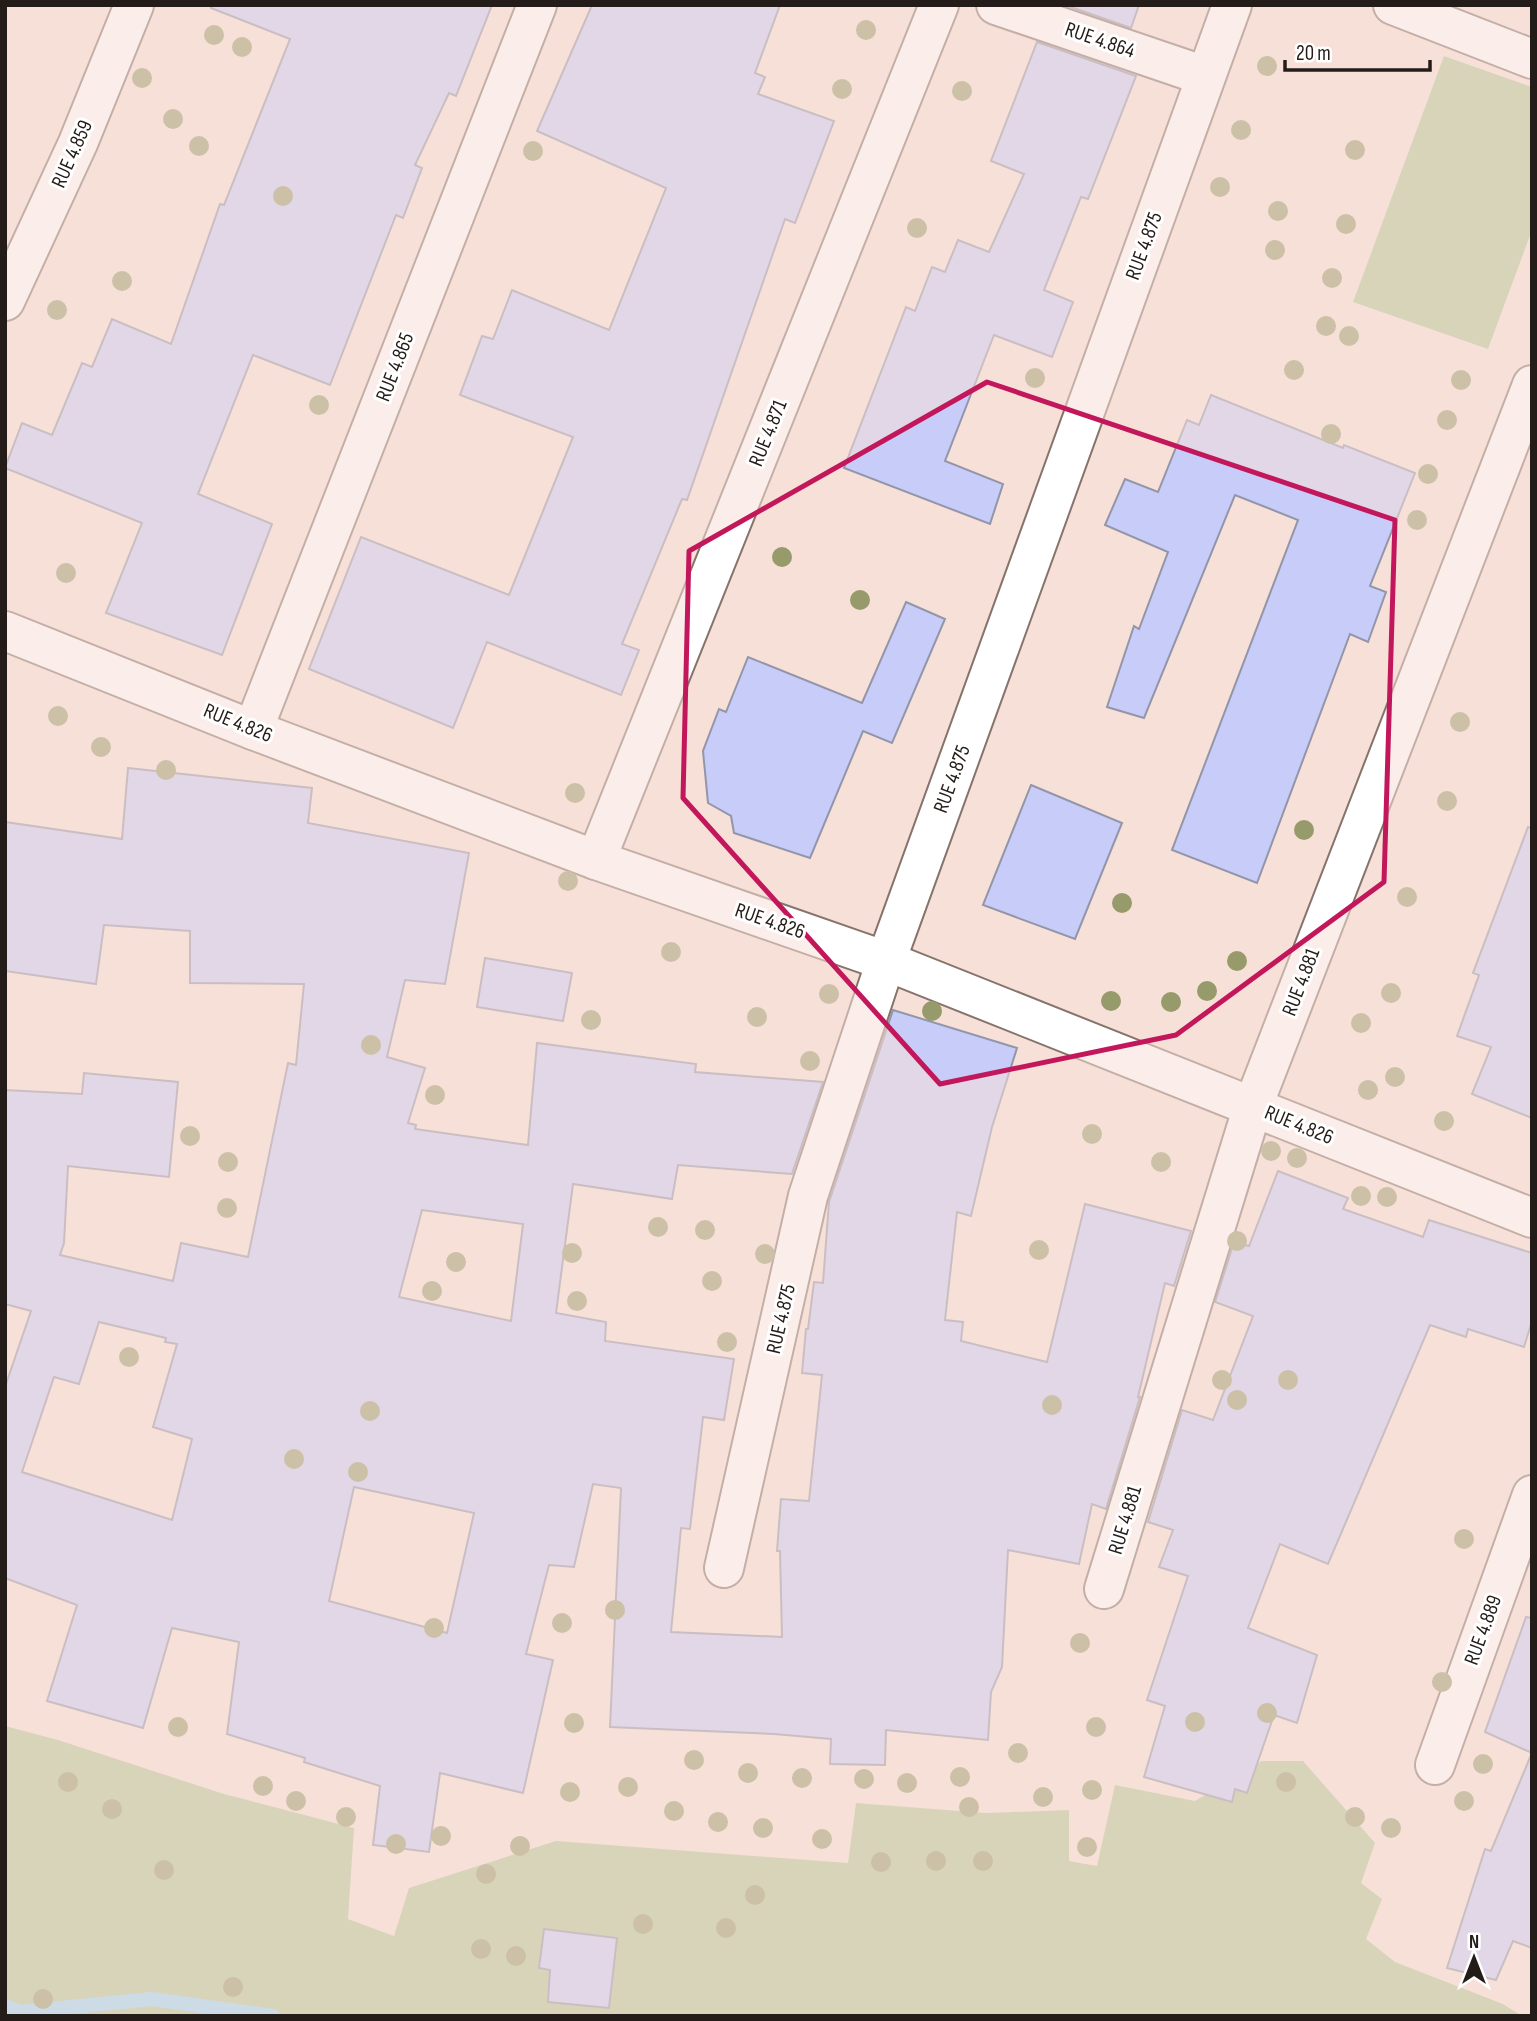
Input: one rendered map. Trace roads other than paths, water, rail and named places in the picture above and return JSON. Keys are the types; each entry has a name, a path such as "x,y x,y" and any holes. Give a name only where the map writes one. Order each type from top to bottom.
{"street":[{"name":"RUE 4.859","path":"5,301 78,143 134,5"},
{"name":"RUE 4.865","path":"253,730 537,5"},
{"name":"RUE 4.871","path":"596,860 939,5"},
{"name":"RUE 4.864","path":"996,5 1205,76"},
{"name":"RUE 4.875","path":"724,1568 808,1196 886,961 1231,5"},
{"path":"1393,5 1532,58"},
{"name":"RUE 4.881","path":"1104,1589 1253,1106 1532,385"},
{"name":"RUE 4.826","path":"5,631 253,730 596,860 886,961 1532,1218"},
{"name":"RUE 4.889","path":"1435,1765 1532,1495"}],"waterway":[{"path":"5,2006 20,2012 152,1999 273,2016"}]}
